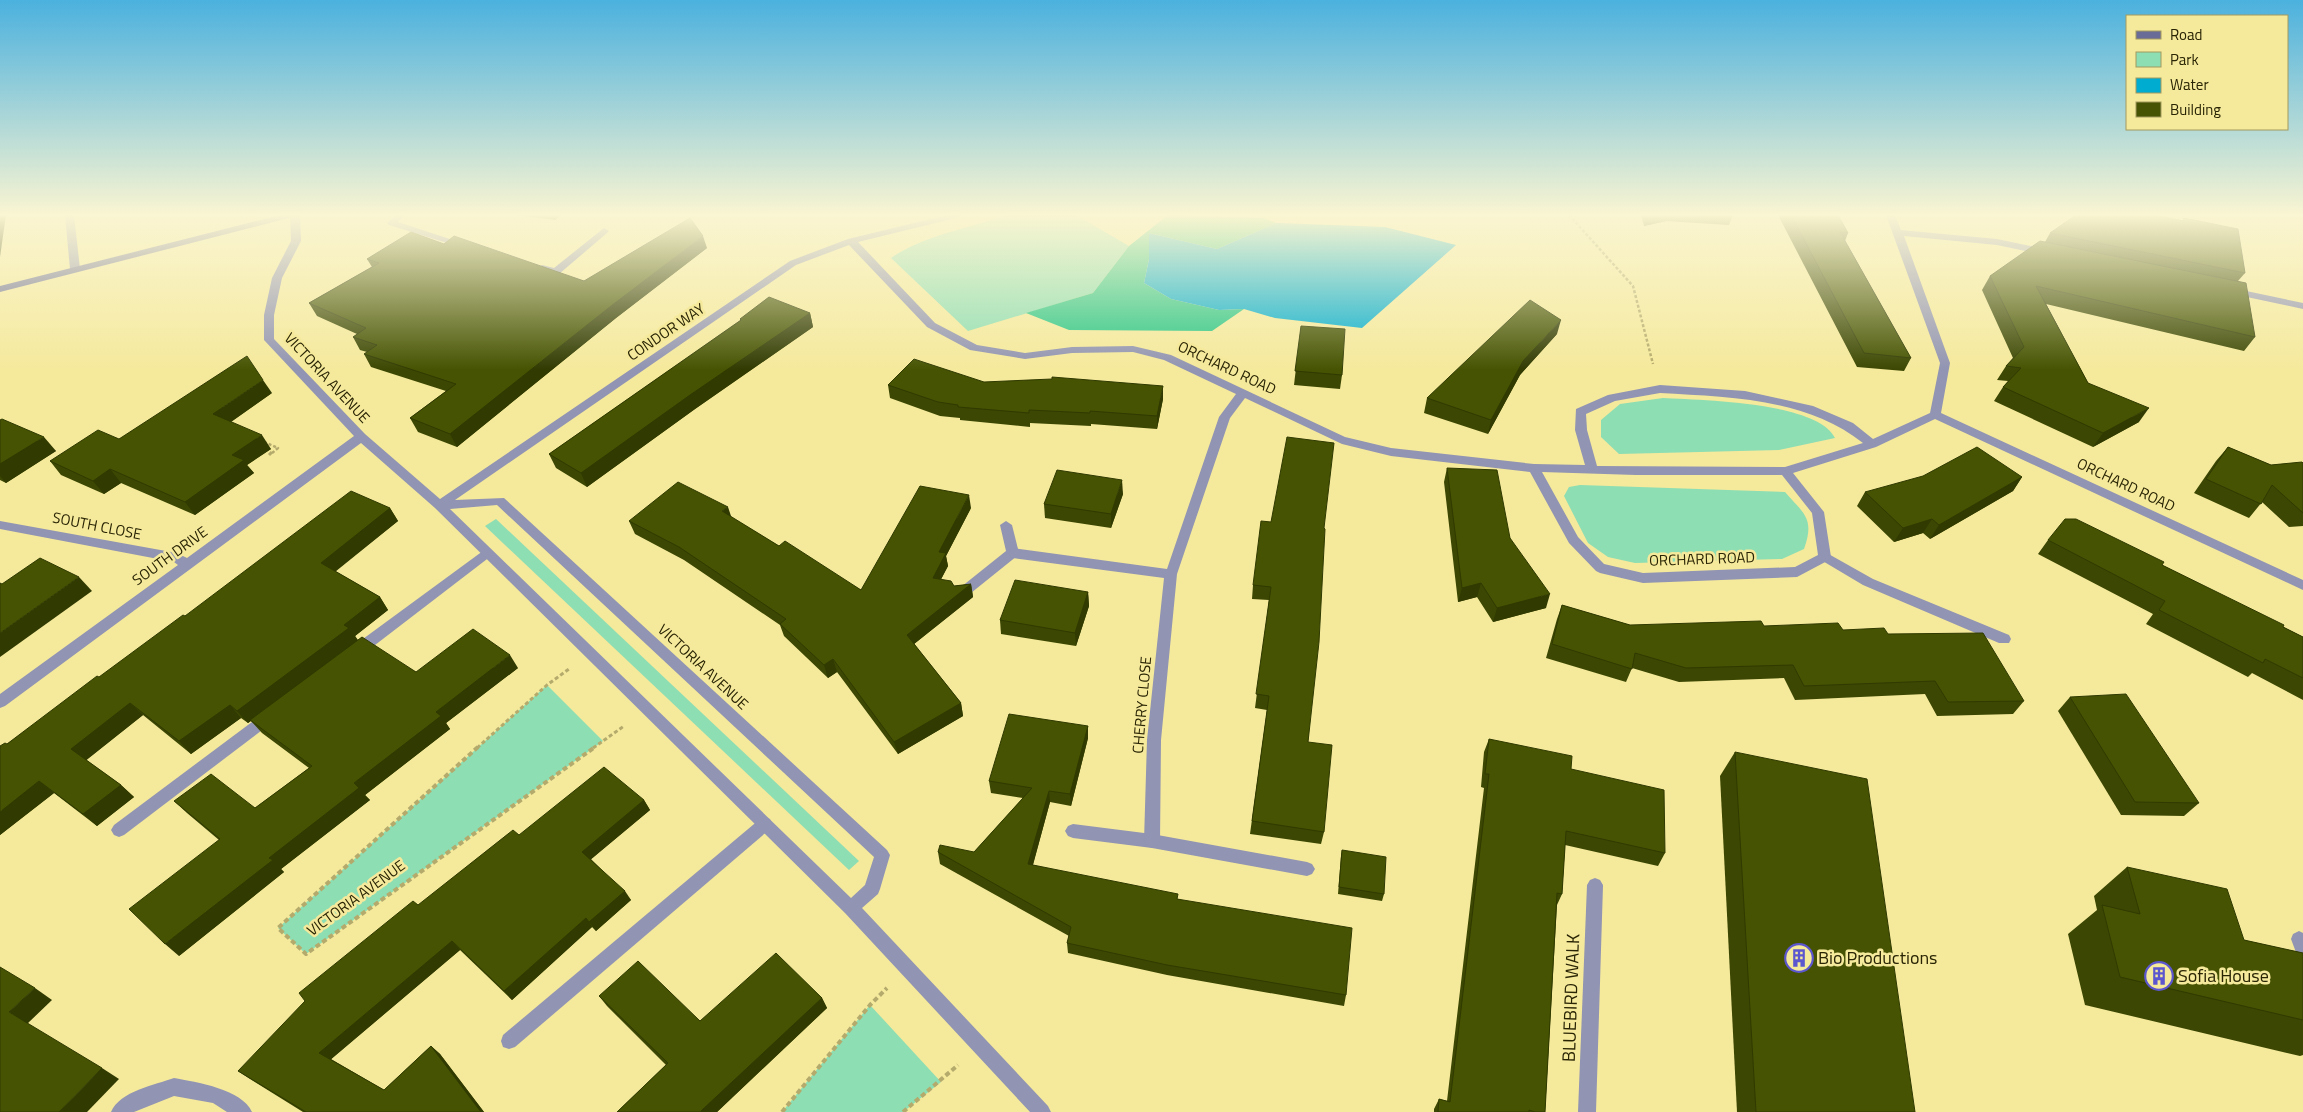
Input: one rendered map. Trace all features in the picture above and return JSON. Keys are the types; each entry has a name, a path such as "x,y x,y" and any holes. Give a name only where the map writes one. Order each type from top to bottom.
{"street":[{"path":"0,289 83,267"},
{"name":"VICTORIA AVENUE","path":"283,267 277,278 269,316 269,340 361,437 438,505 851,908 1042,1112"},
{"path":"538,267 556,272 562,267"},
{"name":"CONDOR WAY","path":"438,505 787,267"},
{"name":"ORCHARD ROAD","path":"876,267 931,325 974,348 1025,356 1072,350 1132,350 1167,356 1342,440 1391,452 1534,468 1785,471 1872,444 1935,415 2303,585"},
{"path":"1910,267 1944,363 1935,415"},
{"path":"2217,288 2303,306"},
{"path":"1592,470 1581,430 1580,412 1612,398 1660,389 1745,395 1809,409 1849,426 1872,444"},
{"name":"CHERRY CLOSE","path":"1152,840 1154,740 1171,574 1225,416 1243,393"},
{"name":"SOUTH DRIVE","path":"0,702 361,437"},
{"name":"ORCHARD ROAD","path":"1534,468 1573,540 1600,568 1643,578 1797,572 1825,556"},
{"path":"1785,471 1818,512 1825,556 1868,582 2004,640"},
{"name":"VICTORIA AVENUE","path":"438,505 500,501 882,855 872,889 851,908"},
{"name":"SOUTH CLOSE","path":"0,525 177,558 187,564"},
{"path":"1006,525 1013,553"},
{"path":"343,662 486,553"},
{"path":"961,594 1013,553 1171,574"},
{"path":"119,830 279,710"},
{"path":"509,1041 766,824"},
{"path":"1073,831 1152,840 1307,869"},
{"name":"BLUEBIRD WALK","path":"1587,1112 1595,885"},
{"path":"120,1112 133,1102 174,1087 216,1095 243,1112"}],"path":[{"path":"1616,267 1633,286 1660,389"},
{"path":"262,441 278,448 269,455"},
{"name":"VICTORIA AVENUE","path":"590,654 548,685 278,928 306,954 647,709"},
{"path":"782,1112 870,1005 907,969"},
{"path":"903,1112 941,1082 978,1045"}],"green space":[{"path":"900,267 1113,267 1093,293 968,331"},
{"path":"1113,267 1147,267 1144,283 1171,299 1219,310 1244,309 1212,331 1069,330 1026,313 1093,293"},
{"path":"1663,398 1730,402 1783,410 1806,417 1824,426 1835,438 1779,450 1619,454 1601,437 1601,420 1620,404"},
{"path":"1580,485 1785,492 1806,517 1808,523 1807,539 1804,549 1782,559 1635,563 1608,557 1588,543 1564,496 1569,487"},
{"path":"496,519 859,861 849,870 485,526"},
{"path":"547,685 603,741 306,954 278,928"},
{"path":"870,1005 941,1082 903,1112 782,1112"}],"water":[{"path":"1147,267 1431,267 1362,328 1275,318 1244,309 1219,310 1171,299 1144,283"}],"building":[{"path":"372,267 543,267 584,281 608,267 662,267 450,434 410,418 456,384 364,354 377,345 353,337 366,328 309,303"},
{"path":"1818,267 1860,267 1911,358 1864,353"},
{"path":"2003,267 2167,267 2246,283 2255,337 2036,286 2088,383 2149,408 2103,433 2003,387 2021,368 2006,366 2024,347 1990,276"},
{"path":"2215,267 2244,267 2245,273"},
{"path":"769,297 810,313 690,395 581,473 549,454 741,320"},
{"path":"1530,300 1561,320 1523,361 1491,420 1427,398"},
{"path":"1301,326 1345,329 1342,375 1295,371"},
{"path":"247,356 263,380 213,414 262,435 232,455 244,460 185,502 110,469 93,481 50,461 98,430 119,439"},
{"path":"914,359 984,382 1052,379 1052,377 1163,386 1157,416 1090,411 1090,413 1029,410 1029,413 958,407 958,405 938,402 888,385"},
{"path":"2,419 44,437 0,464 0,420"},
{"path":"1287,437 1334,443 1324,528 1319,642 1308,742 1332,745 1324,832 1252,821 1269,696 1256,694 1271,587 1253,585 1261,521 1271,522"},
{"path":"1977,447 2022,477 1939,525 1932,519 1903,528 1865,492 1923,476"},
{"path":"2228,447 2271,465 2302,462 2303,513 2272,485 2261,504 2206,479"},
{"path":"1447,468 1497,470 1510,538 1550,594 1497,608 1481,583 1462,588"},
{"path":"1057,470 1122,480 1111,514 1044,504"},
{"path":"678,482 728,507 722,511 779,546 785,541 861,590 920,486 969,495 939,552 946,553 933,578 951,581 954,586 971,584 907,635 961,703 894,742 833,659 824,665 780,624 786,619 679,547 629,521"},
{"path":"351,491 390,508 321,563 380,597 344,625 349,628 237,711 230,705 179,741 130,703 71,749 121,785 83,814 39,781 0,812 0,746 5,743 7,744 97,676 99,677 183,615 185,616"},
{"path":"2065,519 2076,519 2164,562 2162,565 2284,625 2283,627 2303,637 2303,678 2265,659 2263,663 2159,610 2165,601 2048,540"},
{"path":"40,558 79,577 0,633 0,583 2,584"},
{"path":"1015,580 1088,592 1075,633 1000,620"},
{"path":"1562,605 1630,625 1761,621 1764,626 1838,623 1843,630 1884,628 1888,634 1983,633 2024,701 1948,702 1935,681 1804,686 1793,665 1686,668 1635,653 1632,669 1552,644"},
{"path":"473,629 510,655 436,712 441,716 354,783 359,788 269,858 273,860 165,944 129,909 220,839 174,801 211,774 255,808 312,766 250,720 362,637 416,672"},
{"path":"2126,694 2199,803 2135,802 2070,697"},
{"path":"1009,714 1088,726 1070,794 1049,791 1028,864 1178,894 1177,899 1352,928 1346,995 1167,965 1067,943 1071,927 938,852 940,845 974,852 1032,788 989,781"},
{"path":"1489,739 1572,756 1571,769 1664,790 1665,853 1566,831 1562,894 1557,893 1545,1112 1529,1110 1529,1112 1438,1112 1439,1099 1450,1102 1489,774 1485,774"},
{"name":"Bio Productions","path":"1735,752 1867,779 1915,1112 1756,1112"},
{"path":"604,767 644,800 582,852 625,891 589,922 586,918 504,991 452,941 319,1053 384,1090 431,1046 481,1112 306,1112 238,1071 305,1001 299,993 413,901 418,905 513,830 519,835"},
{"path":"1342,850 1386,857 1384,894 1339,887"},
{"path":"2127,867 2227,889 2244,940 2303,953 2303,1020 2120,977 2102,905 2140,914"},
{"path":"776,953 822,998 701,1112 617,1112 668,1063 599,996 638,961 700,1021"},
{"path":"0,967 35,988 9,1012 102,1068 59,1112 0,1112"}],"place":[{"name":"Bio Productions","path":"1799,958"},
{"name":"Sofia House","path":"2159,976"}]}
